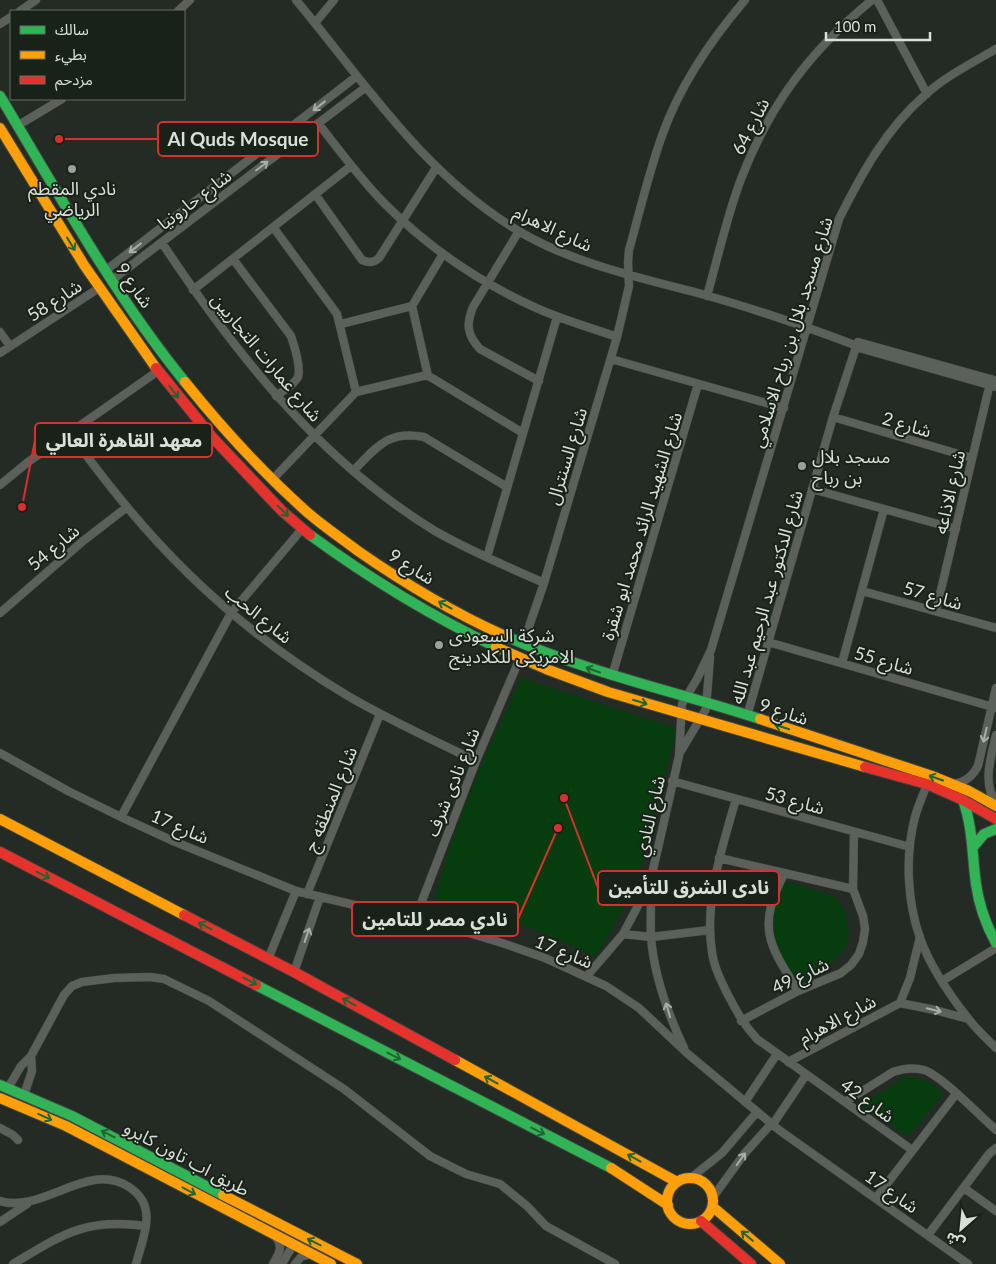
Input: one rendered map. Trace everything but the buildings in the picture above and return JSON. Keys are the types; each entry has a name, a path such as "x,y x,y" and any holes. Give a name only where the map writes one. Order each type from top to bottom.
{"main road":[{"name":"شارع 9","path":"0,96 105,271 169,362 198,398 272,480 326,527 383,568 465,616 523,644 626,681 706,701 954,784 996,805"},
{"name":"شارع 9","path":"1,132 99,288 187,409 214,440 302,529 332,552 390,591 476,638 520,658 614,694 927,784 963,800 996,819"},
{"path":"614,694 624,689 626,681"},
{"path":"963,800 971,822 974,870 978,894 987,924 996,943"},
{"path":"0,819 294,972 677,1182"},
{"path":"974,846 984,834 996,829"},
{"path":"0,852 614,1170 668,1205"},
{"name":"طريق اب تاون كايرو","path":"4,1087 72,1116 357,1264"},
{"name":"طريق اب تاون كايرو","path":"0,1098 84,1135 331,1264"},
{"path":"713,1202 708,1216 701,1221 692,1224 682,1222 674,1218 668,1205 668,1192 677,1182 684,1178 692,1177 706,1184 713,1202 780,1264"},
{"path":"701,1221 751,1264"}],"street":[{"path":"21,10 36,0"},
{"path":"179,10 190,0"},
{"name":"شارع الاهرام","path":"296,0 401,131 436,168 467,195 519,231 577,257 628,274 808,327 855,344 993,383"},
{"path":"315,23 334,0"},
{"name":"شارع السنترال","path":"523,644 544,583 617,337 627,297 629,250 651,169 664,131 680,94 700,58 745,0"},
{"name":"شارع 64","path":"707,296 740,181 755,145 773,111 794,79 818,49 872,0"},
{"path":"877,0 927,94"},
{"name":"شارع مسجد بلال بن رباح الاسلامي","path":"687,696 698,679 711,650 839,219 860,178 886,137 905,115 927,94 951,76 996,49"},
{"name":"شارع حارونيا","path":"105,271 358,76"},
{"name":"شارع حارونيا","path":"112,280 366,87"},
{"path":"17,126 60,100"},
{"path":"318,123 351,166 386,205 443,254 488,283 532,306 617,337"},
{"path":"193,290 351,166"},
{"path":"315,194 362,260 368,263 374,262 379,258 436,168"},
{"path":"273,227 337,314 341,324 356,392"},
{"path":"519,231 473,306 468,318 469,329 473,341 480,349 538,381"},
{"name":"شارع عمارات التجاريين","path":"162,243 193,290 276,396 314,436 386,496 420,521 461,545 544,583"},
{"path":"428,376 412,306 443,254"},
{"path":"232,259 291,336 294,345 299,369 298,376 293,383 276,396"},
{"name":"شارع 58","path":"0,353 99,288"},
{"path":"341,324 412,306"},
{"path":"487,557 558,317"},
{"path":"0,332 10,346"},
{"name":"شارع الدكتور عبد الرحيم عبد الله","path":"747,716 855,344"},
{"path":"611,358 784,408"},
{"path":"0,485 69,432 158,371"},
{"path":"272,480 356,392 428,376 523,433"},
{"name":"شارع الاذاعه","path":"936,612 972,458 993,383"},
{"name":"شارع الشهيد الرائد محمد ابو شقرة","path":"612,676 698,384"},
{"name":"شارع 2","path":"833,418 972,458"},
{"name":"شارع الحب","path":"69,432 127,507 184,569 231,613 315,676 380,714 476,761"},
{"path":"354,470 382,442 402,435 413,435 424,437 507,488"},
{"path":"812,489 956,529"},
{"name":"شارع 54","path":"0,613 83,541 127,507"},
{"path":"842,663 884,509"},
{"path":"120,817 231,613 302,529"},
{"name":"شارع 57","path":"862,591 996,628"},
{"name":"شارع 55","path":"768,642 994,707"},
{"name":"شارع مسجد بلال بن رباح الاسلامي","path":"706,701 711,650"},
{"name":"شارع نادى شرف","path":"415,919 476,761 520,658"},
{"path":"954,784 966,780 975,771 994,707 996,688"},
{"name":"شارع النادي","path":"687,696 682,704 680,714 679,756 650,883 651,937 656,969 672,1022 688,1054"},
{"name":"شارع النادي","path":"679,756 705,713 706,701"},
{"name":"شارع المنطقه ج","path":"307,894 380,714"},
{"path":"996,735 988,778 991,794 996,805"},
{"name":"شارع 17","path":"0,752 68,791 120,817 173,841 296,890 415,919 502,943 545,958 606,986 639,1008 688,1054 772,1124 968,1264"},
{"name":"شارع 53","path":"672,781 910,847"},
{"path":"927,784 915,816 910,847 909,873 911,898 920,938 942,981 968,1019 996,1048"},
{"name":"شارع 42","path":"736,799 718,858 713,896 710,930 712,954 718,976 742,1021 757,1039 912,1150"},
{"name":"شارع 49","path":"742,1021 798,991 841,973 851,965 859,954 865,929 863,916 857,904 853,888 854,832"},
{"path":"718,858 853,888"},
{"path":"784,874 773,895 768,928 773,949 798,991"},
{"name":"شارع النادي","path":"587,976 623,934 650,883"},
{"path":"268,959 296,890"},
{"path":"294,972 320,897"},
{"path":"623,934 651,937 710,930"},
{"name":"شارع الاهرام","path":"900,1003 912,971 920,938"},
{"path":"942,981 996,948"},
{"path":"4,1087 31,1056 64,995 72,986 82,982 114,978 150,977 164,980 209,1001 344,1089 430,1156 466,1174 500,1184 527,1206 546,1226 615,1264"},
{"name":"شارع الاهرام","path":"788,1062 900,1003 968,1019"},
{"path":"745,1102 777,1054"},
{"path":"24,1095 32,1071 31,1056"},
{"path":"845,1102 893,1072 909,1068 932,1074 996,1130"},
{"path":"713,1202 745,1153 772,1124 806,1075"},
{"path":"876,1198 956,1094"},
{"path":"692,1177 722,1153 757,1112"},
{"path":"0,1128 18,1140"},
{"path":"928,1235 996,1148"},
{"path":"0,1222 30,1202 92,1181 114,1181 134,1190 141,1198 147,1210 146,1226 136,1264"},
{"path":"964,1188 996,1211"},
{"path":"0,1201 12,1203 30,1202"},
{"path":"13,1264 55,1239 87,1227 121,1223 146,1226"},
{"path":"275,1236 281,1246 284,1261"},
{"path":"273,1264 284,1261 293,1245"},
{"path":"295,1264 301,1257 311,1254"}],"green space":[{"path":"521,678 673,727 676,733 636,886 596,957 534,929 435,898 462,814 484,759"},
{"path":"781,880 834,896 843,908 849,929 848,940 838,957 802,983 796,984 779,967 770,946 769,924"},
{"path":"905,1077 926,1081 944,1093 908,1137 862,1105"}],"traffic: fast":[{"path":"0,96 110,278 185,382"},
{"path":"310,535 401,596 496,647"},
{"path":"503,635 566,660 760,719"},
{"path":"963,800 970,831 979,900 986,922 996,943"},
{"path":"974,846 984,834 996,829"},
{"path":"256,985 611,1168"},
{"path":"0,1085 72,1116 223,1195"}],"traffic: slow":[{"path":"0,128 84,265 156,368"},
{"path":"185,382 258,465 290,497 319,522 358,551 411,586 465,617 503,635"},
{"path":"496,647 546,669 608,692 865,767"},
{"path":"760,719 932,776 969,791 996,806"},
{"path":"0,819 184,915"},
{"path":"455,1060 677,1182"},
{"path":"0,1098 66,1126 331,1264"},
{"path":"611,1168 668,1205"},
{"path":"685,1178 695,1178 709,1188 713,1201 709,1214 703,1220 695,1224 685,1224 671,1214 667,1206 667,1196 677,1182 685,1178"},
{"path":"223,1195 357,1264"},
{"path":"713,1207 780,1264"}],"traffic: jam":[{"path":"156,368 212,437 282,511 310,535"},
{"path":"865,767 927,784 963,800 996,819"},
{"path":"0,852 256,985"},
{"path":"184,915 294,972 455,1060"},
{"path":"701,1221 751,1264"}],"place":[{"name":"Al Quds Mosque","path":"59,139"},
{"name":"نادي المقطم الرياضي","path":"72,169"},
{"name":"مسجد بلال بن رباح","path":"802,466"},
{"name":"معهد القاهرة العالي","path":"22,507"},
{"name":"شركة السعودى الامريكى للكلادينج","path":"439,645"},
{"name":"نادى الشرق للتأمين","path":"564,798"},
{"name":"نادي مصر للتامين","path":"558,828"}]}
